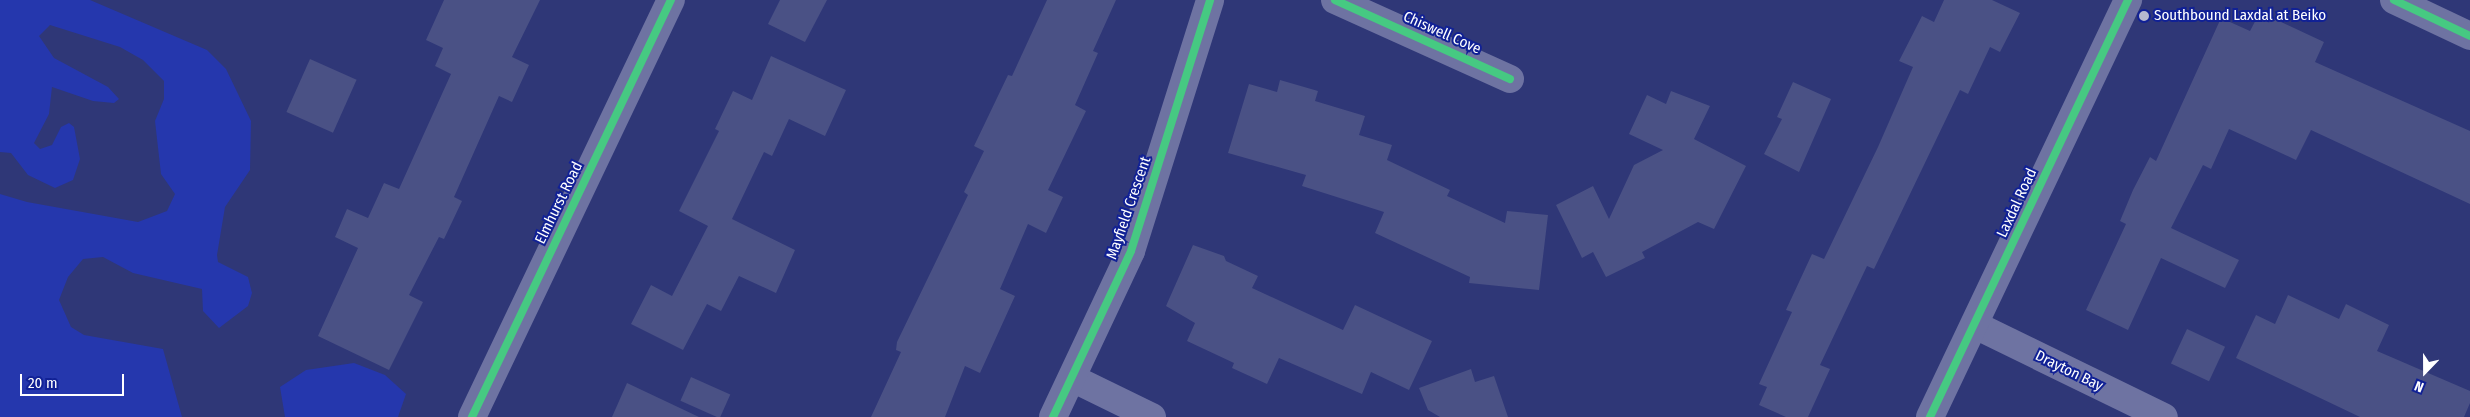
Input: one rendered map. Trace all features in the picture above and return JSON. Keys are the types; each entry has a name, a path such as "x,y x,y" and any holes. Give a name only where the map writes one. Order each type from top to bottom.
{"street":[{"name":"Elmhurst Road","path":"472,417 671,0"},
{"name":"Mayfield Crescent","path":"1053,417 1131,251 1210,0"},
{"name":"Chiswell Cove","path":"1335,0 1510,79"},
{"name":"Laxdal Road","path":"1930,417 2128,0"},
{"path":"2394,0 2470,36"},
{"name":"Drayton Bay","path":"1974,324 2164,417"},
{"path":"1072,378 1152,417"}],"shaded area":[{"path":"0,0 90,0 207,50 226,69 251,121 250,170 225,207 217,255 218,262 248,277 252,293 248,306 219,328 203,311 202,289 133,273 103,257 83,259 68,277 59,300 71,327 84,335 163,349 182,417 0,417 0,194 27,202 138,222 167,211 175,194 161,174 155,121 164,99 164,81 143,60 120,47 50,25 39,36 54,58 108,87 119,99 114,103 93,101 52,87 49,114 34,143 40,149 52,145 61,127 69,123 74,127 80,159 73,180 55,188 28,175 11,153 0,152"},
{"path":"354,363 385,375 406,394 398,417 285,417 280,387 306,370"}],"building":[{"path":"444,0 540,0 512,57 529,65 512,102 499,96 454,197 462,201 444,239 439,237 409,295 423,302 389,370 318,336 358,248 335,237 347,209 368,218 384,183 399,189 451,74 435,66 443,48 426,40"},
{"path":"780,0 827,0 805,42 768,24"},
{"path":"1047,0 1116,0 1093,51 1098,53 1075,105 1086,111 1048,190 1063,197 1046,233 1028,224 1000,289 1015,296 980,373 965,366 945,417 871,417 901,352 896,350 897,342 968,195 964,192 984,151 974,146 1008,75 1012,76"},
{"path":"1944,0 1992,0 2020,13 2000,52 1990,47 1968,94 1960,90 1874,269 1867,266 1820,365 1830,369 1808,417 1786,417 1759,405 1767,387 1759,384 1792,312 1786,310 1812,254 1824,259 1878,147 1913,67 1899,61 1922,16 1934,22"},
{"path":"2260,12 2324,42 2315,62 2470,131 2470,204 2311,130 2296,160 2229,129 2211,169 2203,165 2171,228 2239,260 2225,288 2161,258 2128,330 2086,310 2126,224 2120,221 2133,190 2150,157 2156,161 2221,18 2250,31"},
{"path":"771,56 846,90 825,136 789,119 772,156 764,152 732,219 795,250 776,293 739,276 721,311 707,304 683,350 631,324 651,285 672,296 708,226 679,211 719,131 715,129 733,91 752,100"},
{"path":"310,59 357,80 333,133 286,112"},
{"path":"1280,80 1318,91 1315,101 1365,116 1359,135 1392,145 1387,160 1450,190 1447,196 1505,223 1507,211 1548,215 1539,290 1469,283 1470,277 1375,233 1384,212 1302,186 1306,175 1228,153 1249,84 1277,92"},
{"path":"1793,82 1831,99 1799,172 1764,154 1782,119 1777,117"},
{"path":"1671,91 1710,106 1694,139 1746,166 1714,229 1698,222 1642,252 1645,258 1606,277 1593,252 1582,258 1556,205 1593,186 1609,219 1634,165 1663,150 1629,134 1647,95 1666,104"},
{"path":"1193,245 1224,256 1226,261 1258,276 1252,288 1343,330 1355,305 1432,341 1409,390 1371,372 1362,394 1279,358 1267,384 1232,368 1234,363 1187,341 1195,323 1166,306"},
{"path":"2288,295 2339,319 2346,304 2389,325 2377,351 2470,391 2470,403 2464,417 2360,417 2236,358 2256,315 2275,324"},
{"path":"2187,329 2225,347 2209,381 2171,363"},
{"path":"1471,369 1475,382 1494,376 1508,417 1440,417 1428,410 1419,388"},
{"path":"691,377 730,394 720,417 680,401"},
{"path":"627,383 699,417 612,417"}],"cycle path":[{"path":"472,417 671,0"},
{"path":"1053,417 1131,251 1210,0"},
{"path":"1335,0 1510,79"},
{"path":"1930,417 2128,0"},
{"path":"2394,0 2470,36"}],"place":[{"name":"Southbound Laxdal at Beiko","path":"2144,16"}]}
